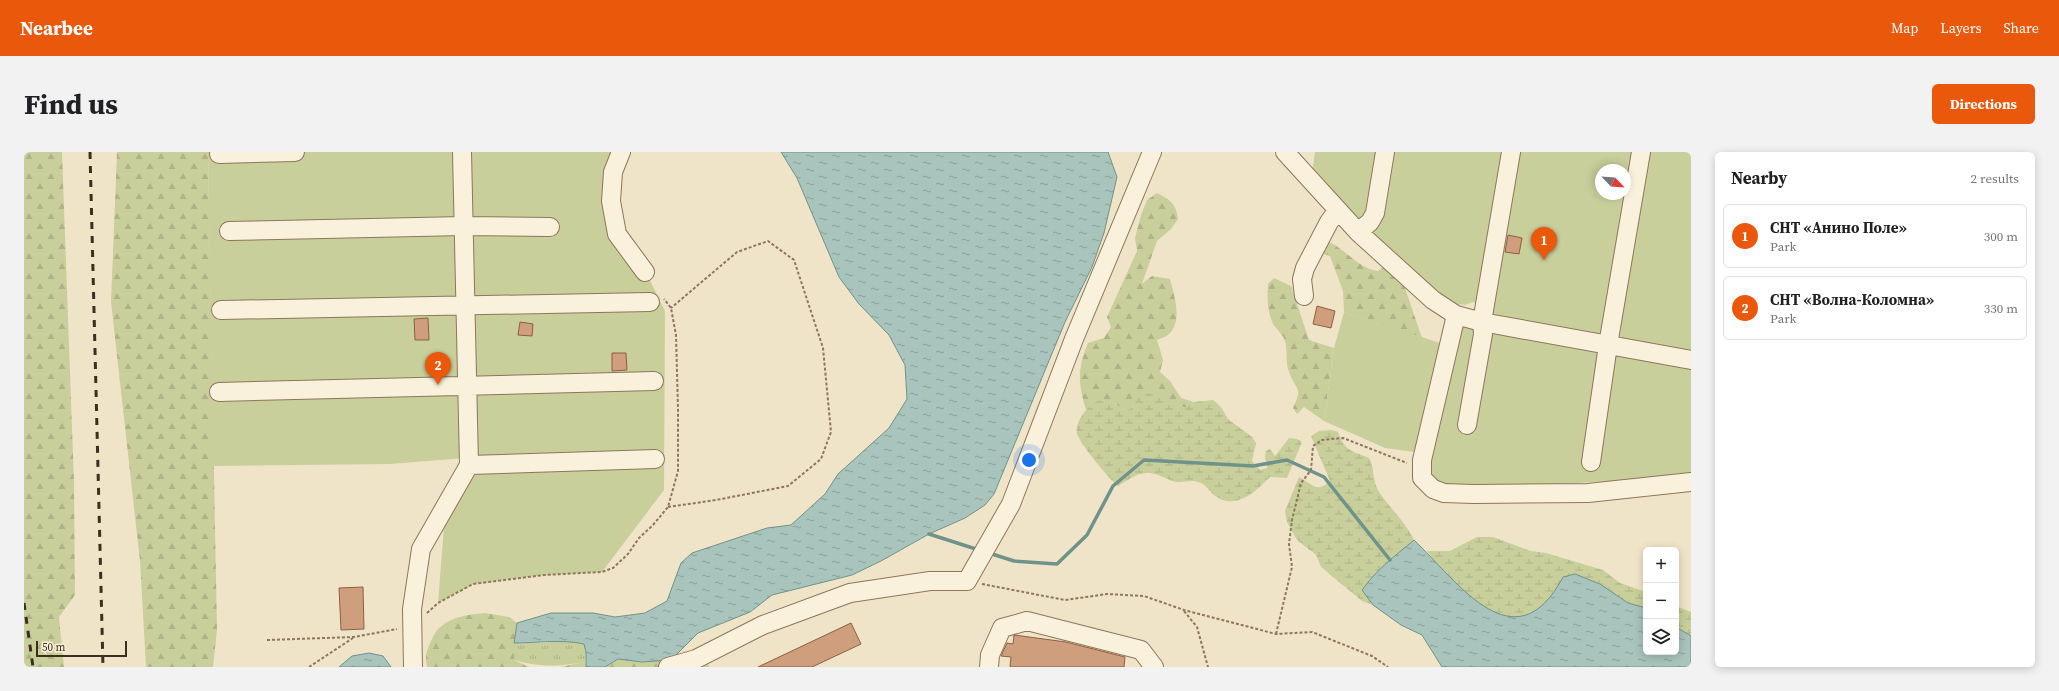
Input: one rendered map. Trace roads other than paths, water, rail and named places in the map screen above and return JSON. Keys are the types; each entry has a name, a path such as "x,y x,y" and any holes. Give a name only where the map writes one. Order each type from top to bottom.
{"street":[{"path":"219,154 294,152"},
{"path":"413,667 412,608 421,549 469,465 462,152"},
{"path":"621,152 613,172 611,201 617,234 645,272"},
{"path":"668,667 696,659 763,625 850,593 930,581 967,581 1011,504 1074,339 1152,152"},
{"path":"1285,152 1358,232 1433,300 1456,315 1482,322 1691,360"},
{"path":"1358,232 1370,222 1375,213 1385,152"},
{"path":"1467,425 1483,334 1482,322 1511,152"},
{"path":"1591,462 1608,345 1641,152"},
{"path":"1304,296 1302,279 1305,268 1329,222 1338,210"},
{"path":"229,231 464,226 550,227"},
{"path":"221,310 466,306 656,299"},
{"path":"1456,315 1422,460 1422,478 1432,489 1444,493 1473,494 1588,493 1691,482"},
{"path":"219,392 654,380"},
{"path":"469,465 654,459"},
{"path":"989,667 990,655 1002,628 1026,621 1141,650 1154,667"}],"water":[{"path":"781,152 1108,152 1117,177 1104,233 1092,267 1065,322 994,494 985,505 965,518 929,534 881,561 852,575 772,595 750,612 698,633 671,660 642,662 618,659 605,667 586,667 586,652 584,644 558,641 514,643 517,623 551,613 593,613 615,617 645,613 667,601 681,563 692,553 767,528 791,525 825,494 838,474 889,428 907,399 905,365 889,335 859,304 839,277 797,178"},
{"path":"1414,540 1468,594 1487,608 1506,616 1526,615 1545,603 1563,577 1575,574 1600,584 1628,603 1643,607 1643,655 1679,655 1679,629 1691,636 1691,667 1442,667 1422,635 1401,625 1373,605 1362,590 1380,569"},
{"path":"369,653 383,656 391,667 339,667 352,656"}],"waterway":[{"path":"989,553 1014,561 1057,564 1087,535 1113,486 1144,460 1253,466 1287,460 1324,477 1390,560"},
{"path":"929,534 979,550"}],"railway":[{"path":"90,152 103,667"},
{"path":"24,603 33,667"}],"place":[{"name":"СНТ «Анино Поле»","path":"1544,260"},
{"name":"СНТ «Волна-Коломна»","path":"438,385"}]}
